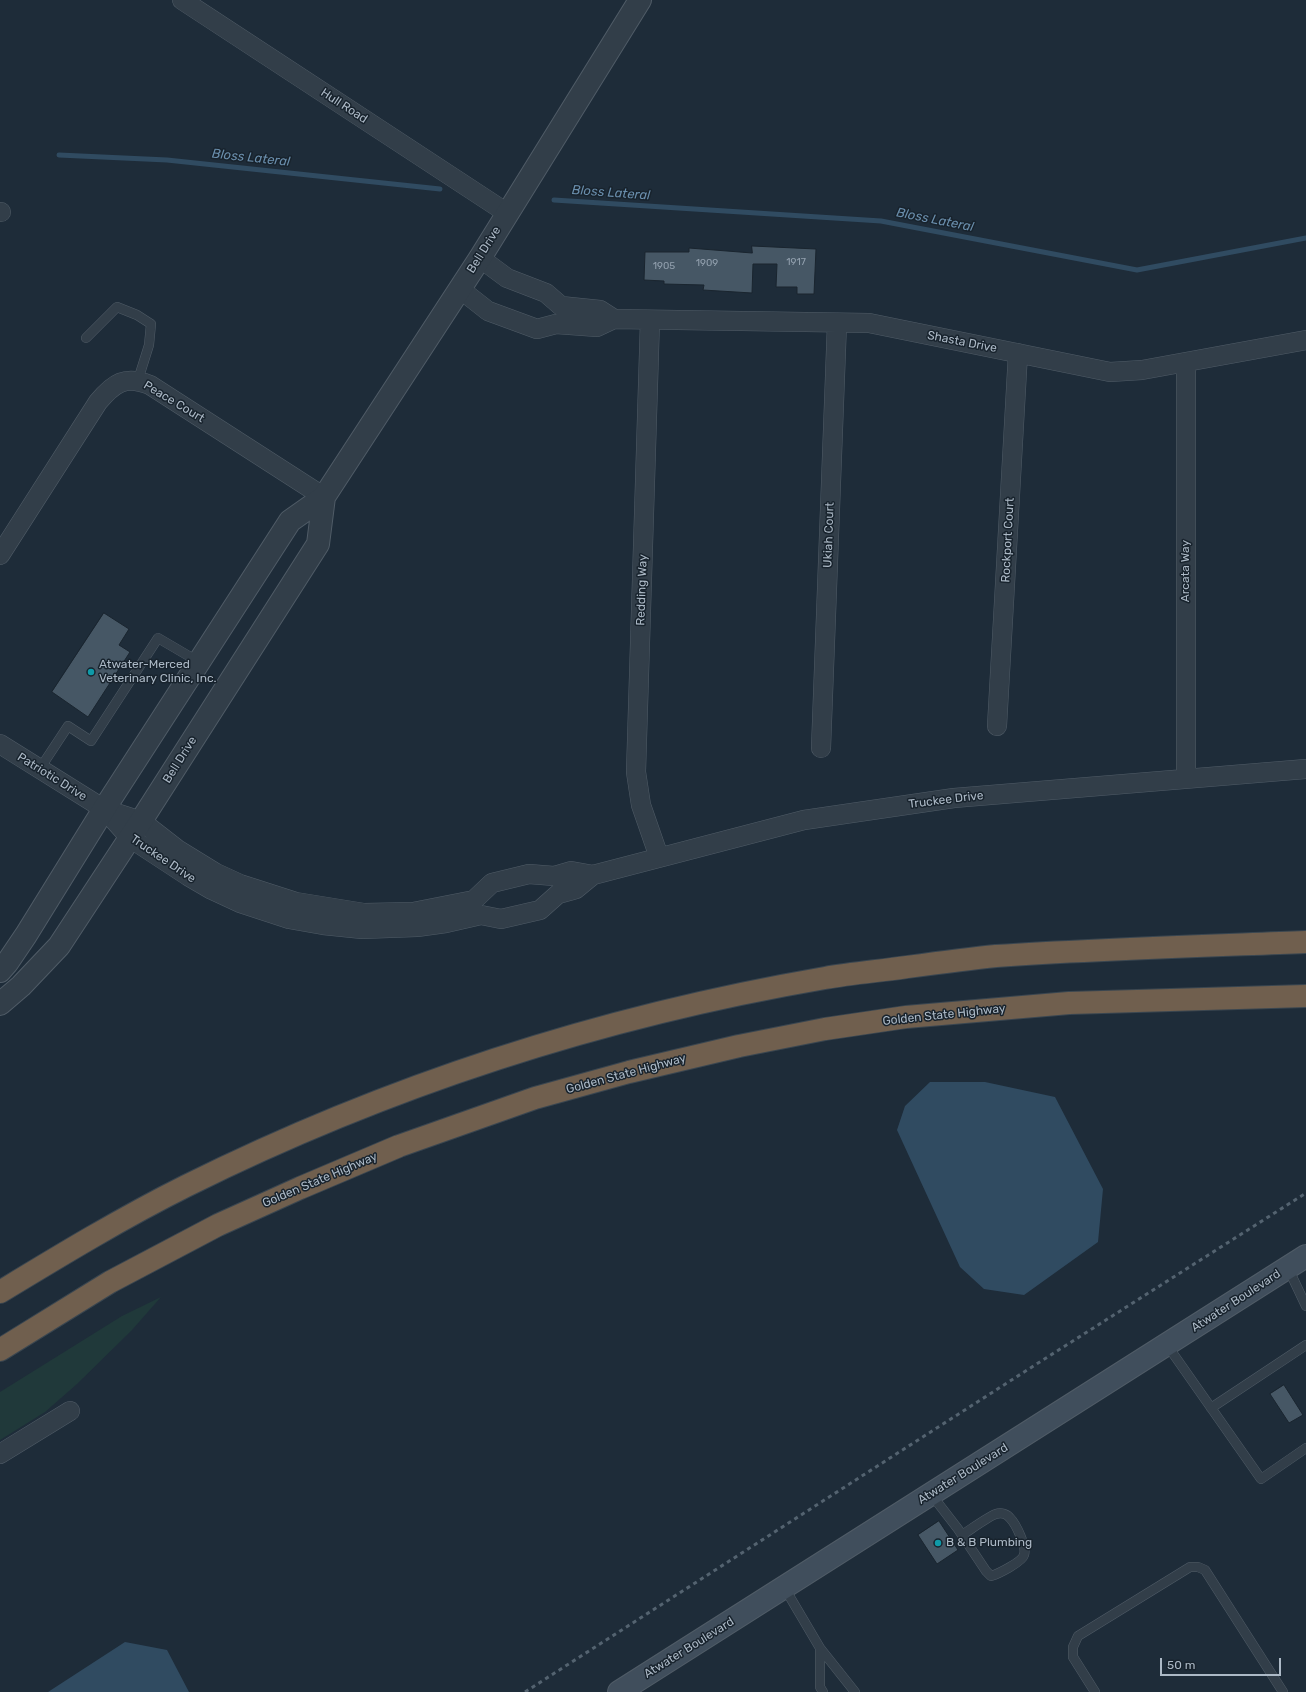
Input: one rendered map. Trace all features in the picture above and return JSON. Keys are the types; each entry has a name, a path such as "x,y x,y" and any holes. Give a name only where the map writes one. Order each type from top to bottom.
{"highway":[{"path":"0,1292 77,1246 185,1187 312,1128 457,1072 578,1033 674,1008 828,977 993,956 1156,947 1306,942"},
{"name":"Golden State Highway","path":"0,1350 110,1282 218,1225 300,1188 399,1146 527,1101 629,1072 755,1043 825,1029 906,1018 1069,1003 1306,996"}],"main road":[{"name":"Atwater Boulevard","path":"619,1692 1306,1256"}],"street":[{"name":"Hull Road","path":"182,0 507,213"},
{"name":"Bell Drive","path":"0,971 26,935 104,810 290,521 324,497 480,258 640,0"},
{"path":"480,258 507,278 546,293 560,306 563,314 556,324"},
{"name":"Shasta Drive","path":"460,289 488,311 537,329 556,324 597,327 614,319 870,323 1110,372 1142,370 1186,363 1306,340"},
{"name":"Shasta Drive","path":"560,306 600,310 614,319"},
{"name":"Redding Way","path":"650,320 636,772 641,805 659,857"},
{"name":"Ukiah Court","path":"822,748 837,322"},
{"name":"Rockport Court","path":"997,726 1018,353"},
{"name":"Arcata Way","path":"1186,363 1186,779"},
{"name":"Peace Court","path":"0,556 98,402 110,388 124,381 138,380 150,385 324,497"},
{"name":"Bell Drive","path":"0,1004 26,981 59,946 136,829 318,544 324,497"},
{"name":"Patriotic Drive","path":"0,744 104,810"},
{"name":"Truckee Drive","path":"104,810 136,829 188,876 212,890 240,903 296,902 364,913 418,927 446,923 481,915 501,919 540,910 558,894 576,889 593,875 804,820 954,798 1306,768"},
{"name":"Truckee Drive","path":"388,920 413,912 474,900 492,883 529,874 554,876 571,871 593,875"},
{"path":"529,874 543,881 547,888 546,899 540,910"},
{"path":"492,883 488,894 488,905 501,919"},
{"path":"0,1454 70,1411"}],"lane":[{"path":"86,338 117,307 137,315 151,324 149,345 138,380"},
{"path":"39,770 68,726 92,741 158,638 199,662"},
{"path":"1288,1268 1306,1306"},
{"path":"1167,1345 1260,1479 1306,1448"},
{"path":"1211,1408 1306,1346"},
{"path":"931,1494 991,1576 999,1574 1022,1559 1024,1555 1025,1546 1011,1519 1004,1514 996,1514 962,1535"},
{"path":"1095,1692 1073,1657 1073,1647 1078,1636 1190,1567 1198,1567 1205,1570 1283,1692"},
{"path":"784,1587 820,1648 855,1692"},
{"path":"820,1648 820,1687 823,1692"}],"green space":[{"path":"161,1297 132,1330 77,1384 45,1412 0,1440 0,1392 122,1316"}],"water":[{"path":"930,1082 985,1082 1055,1097 1103,1189 1098,1242 1024,1295 984,1289 960,1267 897,1130 905,1106"},
{"path":"125,1642 167,1650 189,1692 48,1692"}],"building":[{"path":"752,246 816,249 814,294 797,294 797,287 776,287 777,264 753,264 752,293 703,290 704,285 664,284 664,281 644,280 645,252 689,252 689,248 752,253"},
{"name":"Atwater-Merced Veterinary Clinic, Inc.","path":"104,613 129,629 119,645 130,652 88,717 52,692"},
{"path":"1284,1385 1303,1415 1289,1423 1270,1394"},
{"name":"B & B Plumbing","path":"939,1521 958,1550 937,1564 918,1535"}],"waterway":[{"name":"Bloss Lateral","path":"59,155 167,160 440,189"},
{"name":"Bloss Lateral","path":"554,200 881,221 1137,270 1306,238"}],"railway":[{"path":"525,1692 1306,1193"}],"place":[{"name":"Atwater-Merced Veterinary Clinic, Inc.","path":"91,672"},
{"name":"B & B Plumbing","path":"938,1543"}]}
